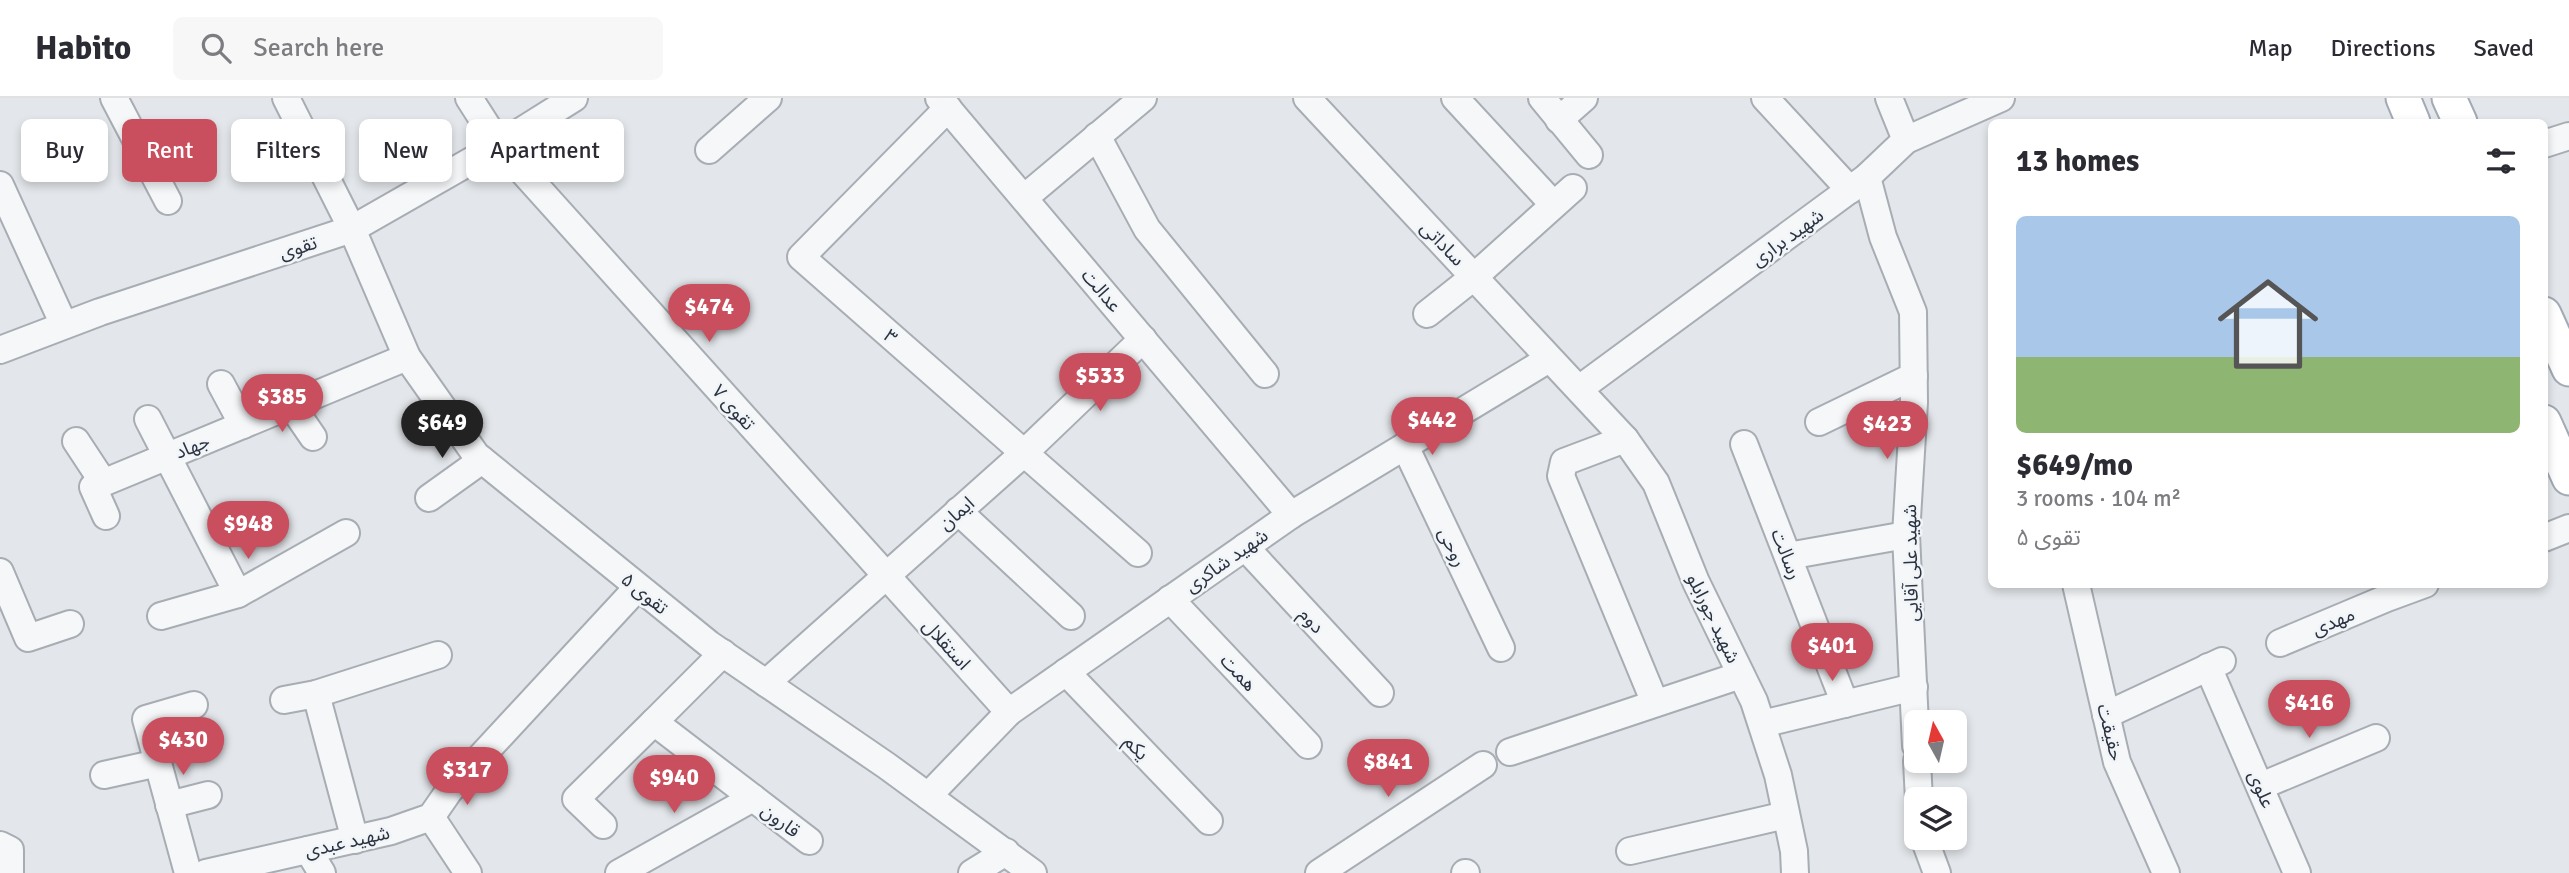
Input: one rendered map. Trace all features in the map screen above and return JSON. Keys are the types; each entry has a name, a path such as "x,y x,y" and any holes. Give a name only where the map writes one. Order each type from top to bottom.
{"main road":[{"path":"2403,98 2412,119"},
{"path":"2449,98 2459,119"},
{"path":"2548,323 2569,369"},
{"path":"2548,431 2569,478"}],"street":[{"path":"114,98 167,201"},
{"name":"تقوی ۵","path":"286,98 352,229 407,357 476,455 723,653 1033,873"},
{"name":"تقوی ۷","path":"470,98 483,119"},
{"name":"تقوی","path":"541,119 575,98"},
{"path":"709,150 768,98"},
{"path":"1024,198 1143,98"},
{"name":"ساداتی","path":"1307,98 1579,389"},
{"path":"1427,314 1475,276 1563,196 1455,98"},
{"path":"1542,98 1589,155"},
{"path":"1559,120 1584,98"},
{"path":"1765,98 1859,183"},
{"path":"1889,98 1906,140"},
{"name":"عدالت","path":"943,103 1291,514"},
{"name":"۳","path":"943,103 801,257 1138,553"},
{"name":"شهید براری","path":"1579,389 1859,183 1906,140 1992,105"},
{"path":"1097,136 1147,229 1265,374"},
{"path":"2548,143 2569,136"},
{"name":"تقوی","path":"0,349 352,229 466,164"},
{"name":"تقوی ۷","path":"532,182 885,575"},
{"name":"شهید علی آقایی","path":"1859,183 1913,312 1914,376 1906,535 1915,710"},
{"path":"0,185 64,325"},
{"name":"ایمان","path":"766,683 1024,453 1143,339"},
{"name":"جهاد","path":"98,484 407,357"},
{"name":"شهید شاکری","path":"928,796 1009,712 1291,514 1549,359"},
{"path":"1819,422 1914,376"},
{"path":"221,384 243,425"},
{"name":"شهید جورابلو","path":"1579,389 1625,439 1656,483 1696,582 1755,701 1777,775 1794,851 1795,873"},
{"path":"291,405 313,437"},
{"path":"148,419 238,594"},
{"path":"1625,439 1564,462 1561,476 1656,703"},
{"path":"76,441 98,484 106,516"},
{"name":"رسالت","path":"1744,444 1845,704"},
{"name":"روحی","path":"1405,446 1501,648"},
{"path":"429,498 482,460"},
{"path":"958,511 1071,616"},
{"path":"2548,536 2569,528"},
{"path":"161,616 238,594 346,533"},
{"path":"1788,556 1906,535"},
{"name":"دوم","path":"1245,547 1380,693"},
{"path":"0,572 28,638 70,624"},
{"name":"استقلال","path":"885,575 1009,712"},
{"path":"468,873 431,817 449,791 638,587"},
{"name":"حقیقت","path":"2077,588 2117,762 2164,872"},
{"name":"مهدی","path":"2280,643 2414,588"},
{"name":"همت","path":"1170,599 1308,745"},
{"path":"603,825 576,799 723,653"},
{"path":"284,700 316,694 438,655"},
{"name":"علوی","path":"2106,715 2216,664 2261,786 2297,873"},
{"name":"یکم","path":"1066,672 1209,821"},
{"path":"1510,751 1741,675"},
{"path":"1762,724 1914,687"},
{"path":"316,694 355,839"},
{"path":"194,705 146,719 169,805 205,873"},
{"name":"قارون","path":"654,722 809,841"},
{"path":"2261,786 2376,738"},
{"path":"104,775 158,763"},
{"path":"1319,873 1483,765"},
{"path":"169,805 208,795"},
{"path":"619,873 752,798"},
{"path":"1630,851 1786,815"},
{"name":"شهید عبدی","path":"205,873 391,831 431,817"},
{"path":"0,845 10,850 10,873"},
{"path":"308,850 322,873"},
{"path":"1928,850 1937,873"},
{"path":"972,873 1006,852"}]}
